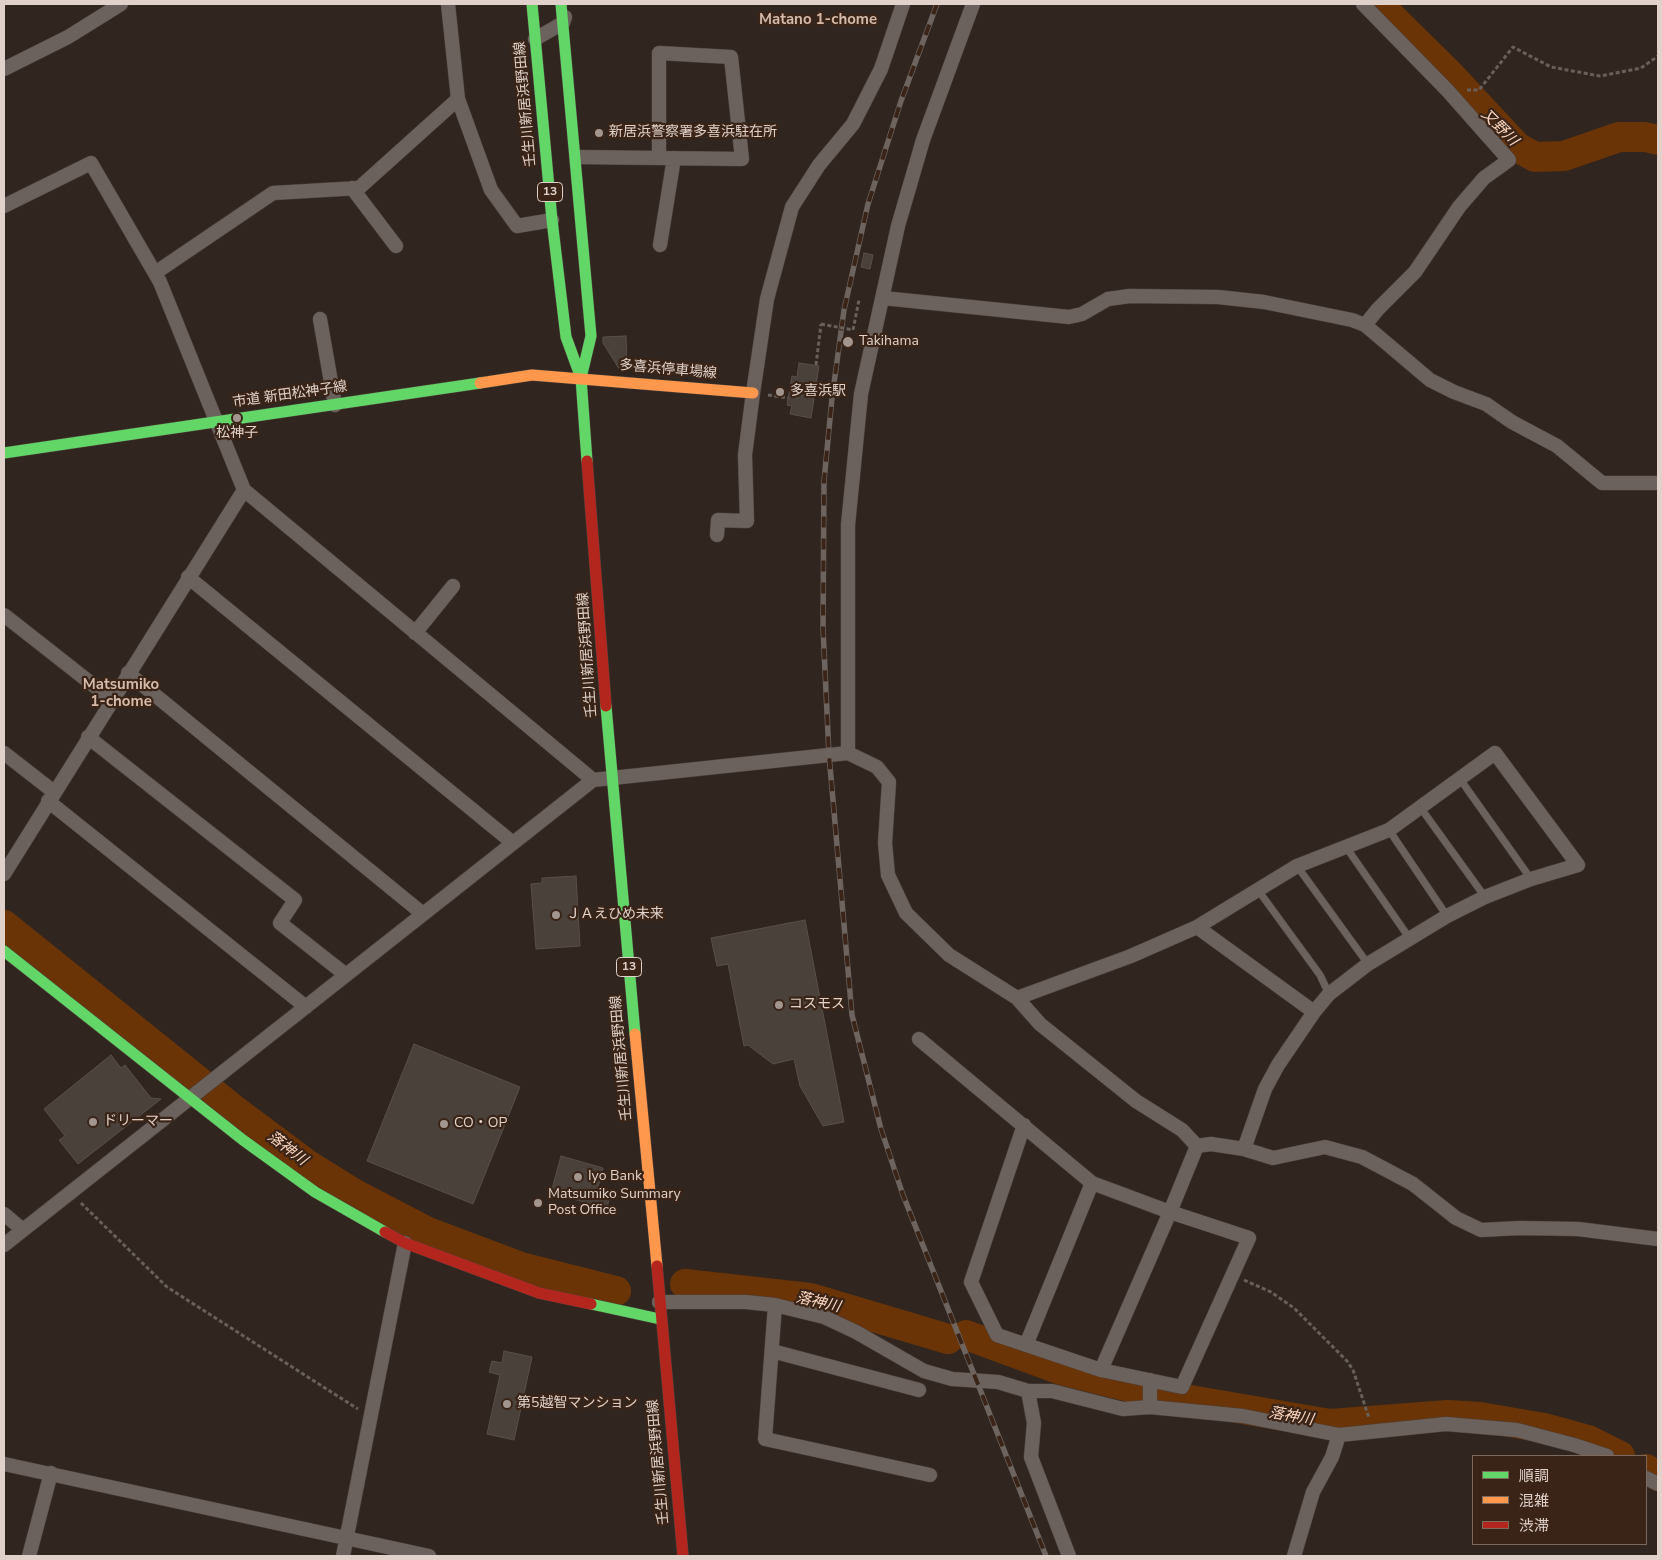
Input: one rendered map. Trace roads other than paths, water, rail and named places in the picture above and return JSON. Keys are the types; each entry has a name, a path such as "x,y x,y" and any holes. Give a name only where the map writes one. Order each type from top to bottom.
{"main road":[{"name":"壬生川新居浜野田線","path":"532,4 552,220 566,337 581,378 612,777 682,1556"},
{"name":"壬生川新居浜野田線","path":"561,4 577,157 591,336 581,378"},
{"name":"市道 新田松神子線","path":"4,453 217,420 335,405 532,375 581,378"},
{"name":"多喜浜停車場線","path":"581,378 753,392"},
{"path":"4,951 194,1096 243,1140 315,1192 406,1243 540,1293 660,1319"}],"street":[{"path":"4,69 68,37 121,4"},
{"path":"448,4 458,99 491,190 517,226 552,220"},
{"path":"535,39 563,24 567,4"},
{"path":"717,535 718,520 747,520 745,455 753,392 768,299 792,207 819,165 853,124 881,69 903,4"},
{"path":"848,753 848,525 862,394 898,226 923,140 973,4"},
{"path":"1363,4 1448,91 1509,160 1484,178 1459,208 1416,272 1365,325"},
{"path":"577,157 742,160 731,58 659,53 659,157"},
{"path":"155,273 273,193 359,188 458,99"},
{"path":"660,245 674,158"},
{"path":"4,206 90,163 155,273 217,420 244,490 593,780"},
{"path":"352,188 396,246"},
{"path":"883,298 1069,317 1082,314 1108,299 1130,296 1218,297 1264,302 1352,320 1365,325 1430,380 1454,392 1486,404 1512,422 1557,446 1602,483 1658,483"},
{"path":"320,319 335,405"},
{"path":"4,874 244,490"},
{"path":"188,577 514,843"},
{"path":"415,633 453,586"},
{"path":"4,615 111,700"},
{"path":"128,673 423,914"},
{"path":"88,737 295,900 280,922 346,975"},
{"path":"4,753 51,796 306,1007"},
{"path":"4,1245 593,780 848,753 877,767 889,782 885,843 888,875 906,913 949,956 1016,998 1040,1024 1136,1101 1182,1130 1197,1146"},
{"path":"1016,998 1131,956 1197,926 1297,866 1389,830 1495,753 1578,865 1531,879 1485,897 1447,916 1368,964 1330,994 1314,1012 1278,1065 1265,1089 1244,1149"},
{"path":"1197,926 1314,1012"},
{"path":"919,1038 1024,1125 1092,1183 1170,1212 1249,1238 1182,1387 1101,1370 997,1335 971,1282 1024,1125"},
{"path":"1197,1146 1212,1144 1244,1149 1273,1158 1325,1147 1362,1157 1413,1184 1456,1218 1482,1230 1520,1228 1578,1230 1658,1239"},
{"path":"1101,1370 1197,1146"},
{"path":"1026,1345 1092,1183"},
{"path":"4,1214 23,1230"},
{"path":"343,1556 406,1243"},
{"path":"658,1302 746,1302 775,1305 824,1317 856,1332 924,1371 952,1379 998,1382 1028,1391 1052,1391 1123,1409 1150,1406 1243,1416 1339,1435 1446,1424 1517,1430 1604,1455"},
{"path":"775,1305 765,1439 930,1475"},
{"path":"772,1351 919,1390"},
{"path":"1150,1381 1150,1406"},
{"path":"1028,1391 1034,1423 1031,1457 1069,1556"},
{"path":"1294,1556 1313,1492 1332,1457 1339,1435"},
{"path":"4,1464 181,1500 346,1539 430,1556"},
{"path":"29,1556 51,1474"}],"lane":[{"path":"1460,779 1531,879"},
{"path":"1420,808 1485,897"},
{"path":"1389,830 1447,916"},
{"path":"1346,847 1410,939"},
{"path":"1297,866 1368,964"},
{"path":"1258,890 1320,975 1330,994"}],"waterway":[{"name":"又野川","path":"1378,4 1450,75 1517,147 1535,157 1564,156 1619,137 1645,137 1658,140"},
{"name":"落神川","path":"4,925 233,1109 308,1165 353,1193 428,1232 521,1267 616,1291"},
{"name":"落神川","path":"685,1284 810,1298 948,1339"},
{"name":"落神川","path":"966,1335 1061,1370 1161,1395 1330,1424 1448,1415 1480,1417 1544,1428 1588,1440 1618,1455"},
{"name":"落神川","path":"1647,1470 1658,1476"}],"railway":[{"path":"937,4 901,101 868,204 844,310 832,398 824,481 823,628 829,755 852,1015 881,1129 903,1195 1046,1556"}],"place":[{"name":"新居浜警察署多喜浜駐在所","path":"599,133"},
{"name":"Takihama","path":"848,342"},
{"name":"多喜浜駅","path":"780,392"},
{"name":"松神子","path":"237,418"},
{"name":"ＪＡえひめ未来","path":"556,915"},
{"name":"コスモス","path":"779,1005"},
{"name":"ドリーマー","path":"93,1122"},
{"name":"CO・OP","path":"444,1124"},
{"name":"Iyo Bank","path":"578,1177"},
{"name":"Matsumiko Summary Post Office","path":"538,1203"},
{"name":"第5越智マンション","path":"507,1404"}],"district":[{"name":"Matano 1-chome","path":"818,20"},
{"name":"Matsumiko 1-chome","path":"121,694"}]}
